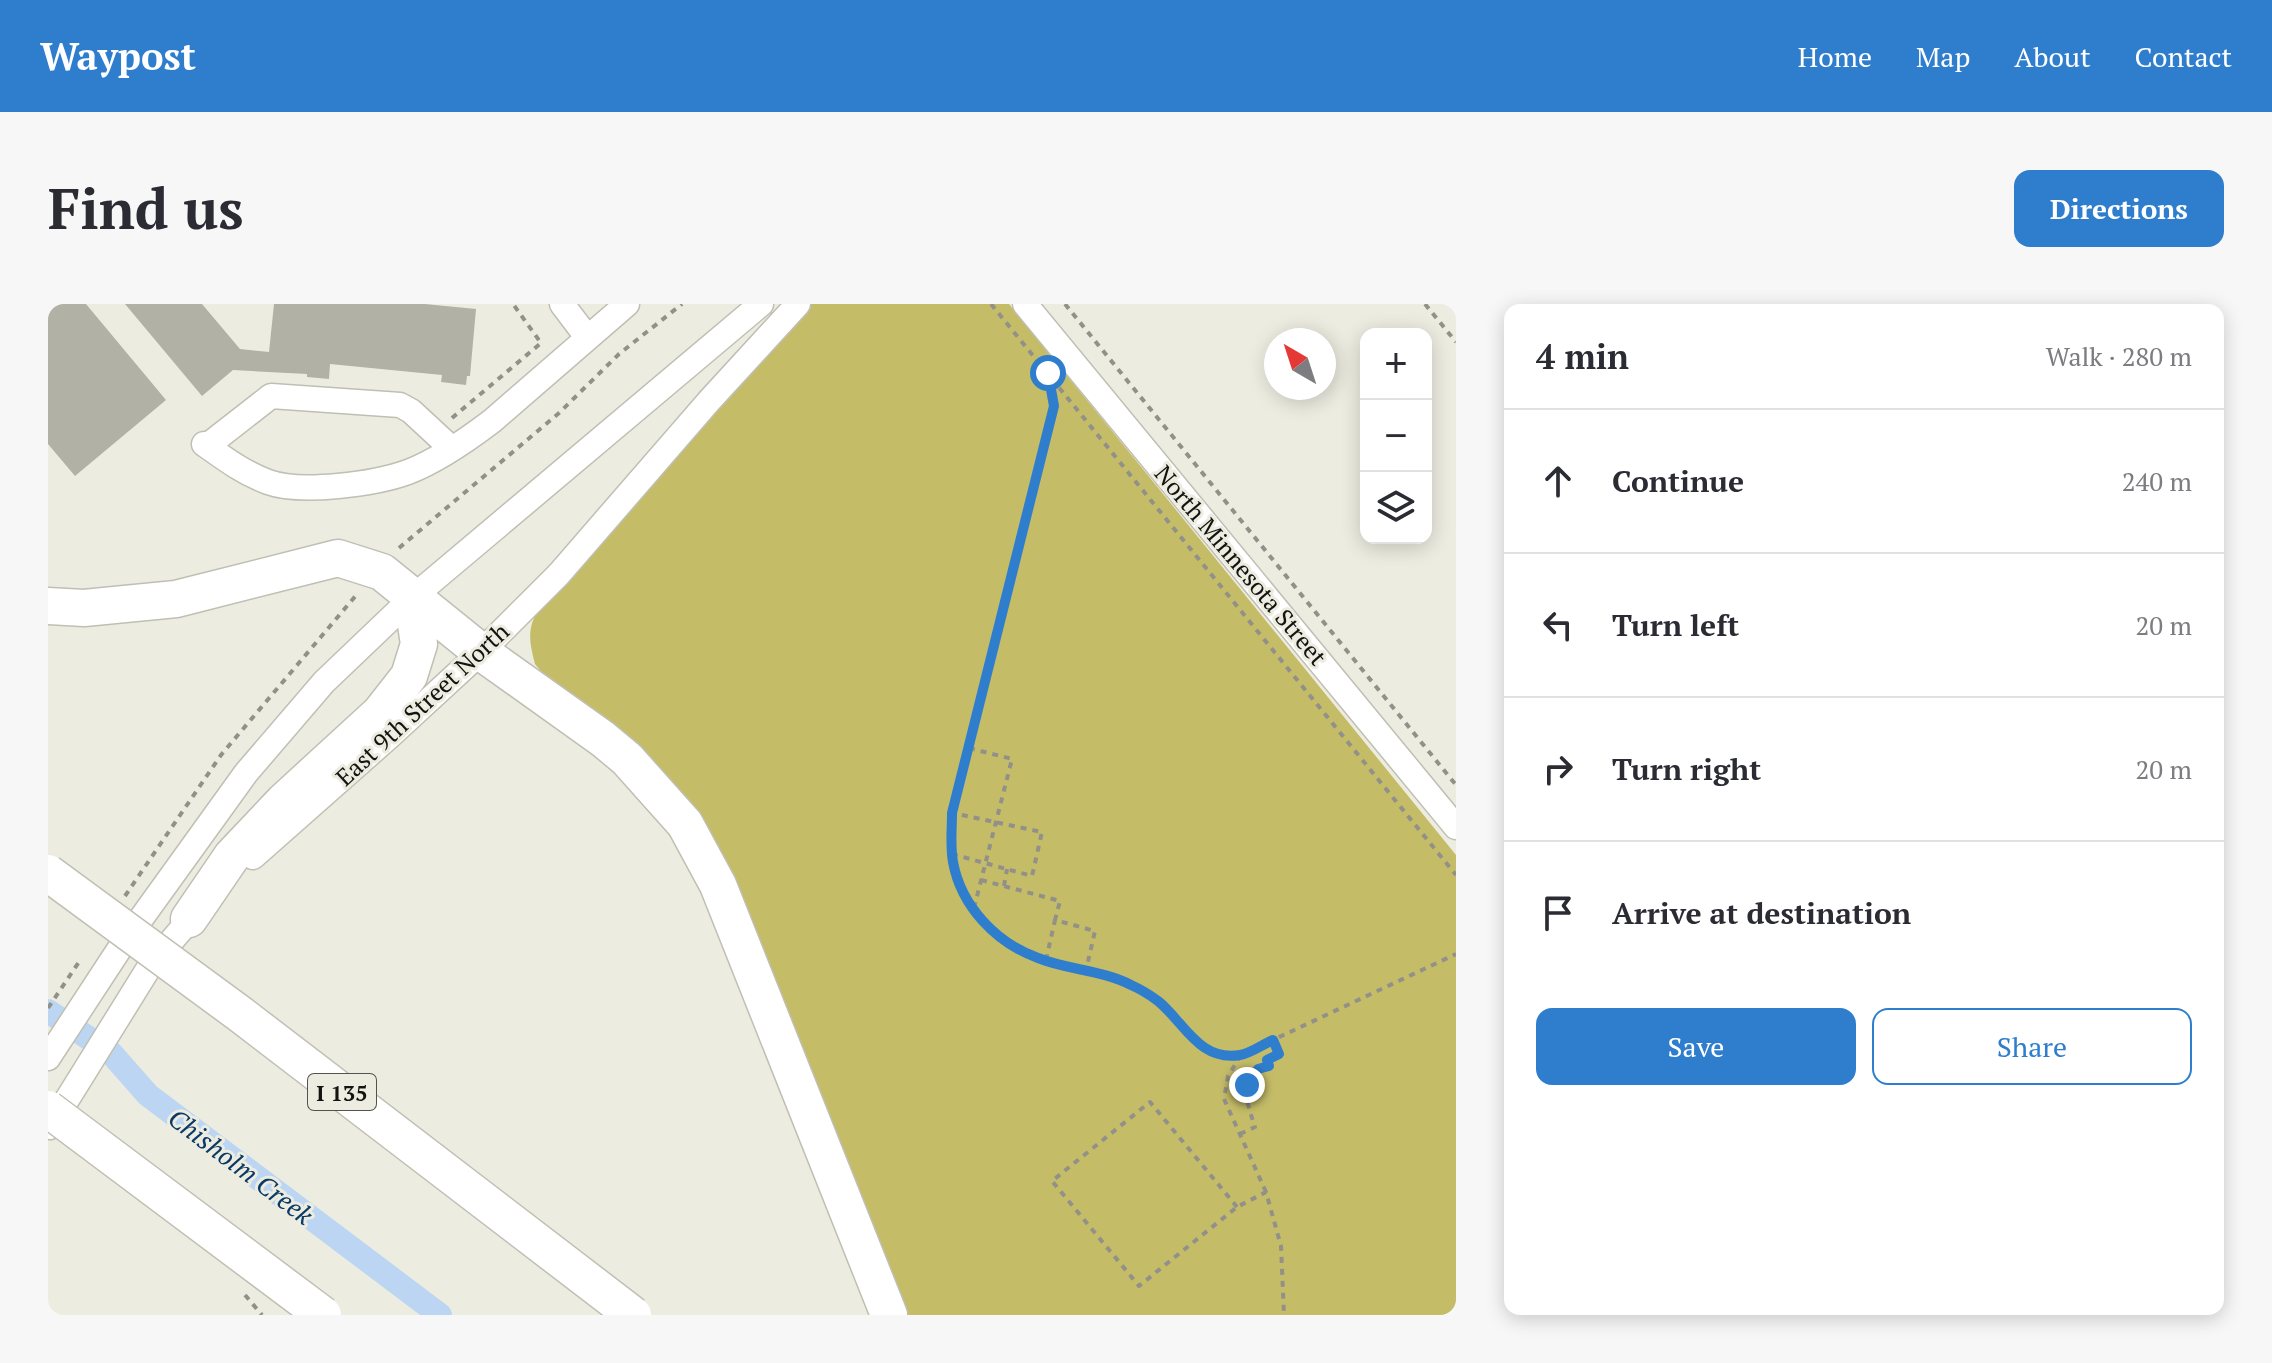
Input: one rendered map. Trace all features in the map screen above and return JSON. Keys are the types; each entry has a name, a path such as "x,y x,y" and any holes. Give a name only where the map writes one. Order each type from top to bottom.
{"highway":[{"path":"48,606 84,608 176,599 338,558 382,572 481,652 627,759 685,824 718,885 889,1315"},
{"path":"189,919 232,856 284,801 380,713 409,676 419,644 412,598"},
{"name":"I 135","path":"48,873 240,1014 633,1315"},
{"path":"51,1117 323,1315"}],"street":[{"path":"562,304 587,337"},
{"path":"451,448 411,411 400,405 271,396 206,445 231,464 270,483 289,487 310,488 390,478 410,471 451,448 502,413 627,304"},
{"path":"48,1058 122,945 246,773 324,682 412,598 761,304"},
{"name":"East 9th Street North","path":"51,1117 150,966 189,919 240,868 481,652 559,574 798,304"},
{"name":"North Minnesota Street","path":"1025,304 1456,827"}],"path":[{"path":"450,420 541,343 513,304"},
{"path":"991,304 1456,875"},
{"path":"1065,304 1456,785"},
{"path":"1425,304 1456,342"},
{"path":"1048,373 1054,406 952,813 952,854 958,882 974,910 1010,945 1046,960 1129,984 1157,1000 1197,1044 1222,1054 1241,1055 1456,954"},
{"path":"969,748 1012,759 974,910"},
{"path":"952,813 1042,832 1032,876 952,854"},
{"path":"1004,886 1007,869"},
{"path":"981,880 1060,901 1046,960"},
{"path":"1055,920 1095,931 1086,970"},
{"path":"48,1008 76,968"},
{"path":"1239,1134 1255,1127 1245,1094 1252,1076 1258,1069 1269,1066 1267,1060 1279,1054 1273,1040"},
{"path":"1241,1055 1228,1076 1224,1099 1266,1192 1281,1246 1284,1315"},
{"path":"1237,1207 1150,1102 1052,1181 1139,1286 1237,1207 1266,1192"}],"shaded area":[{"path":"810,304 1009,304 1456,855 1456,1315 902,1315 753,933 535,664 530,639 534,618 543,602 750,365"}],"building":[{"path":"48,304 86,304 166,400 75,476 48,444"},
{"path":"125,304 202,304 240,349 269,352 274,304 425,304 476,309 470,376 467,376 466,385 441,382 442,375 330,364 329,379 307,377 307,374 233,370 202,396"}],"waterway":[{"name":"Chisholm Creek","path":"48,1011 111,1053 148,1095 440,1315"}],"route":[{"path":"1048,373 1054,406 952,813 952,859 958,882 981,920 1010,945 1039,959 1129,984 1157,1000 1197,1044 1206,1049 1241,1055 1273,1040 1279,1054 1267,1060 1269,1066 1258,1069 1247,1085"}]}
